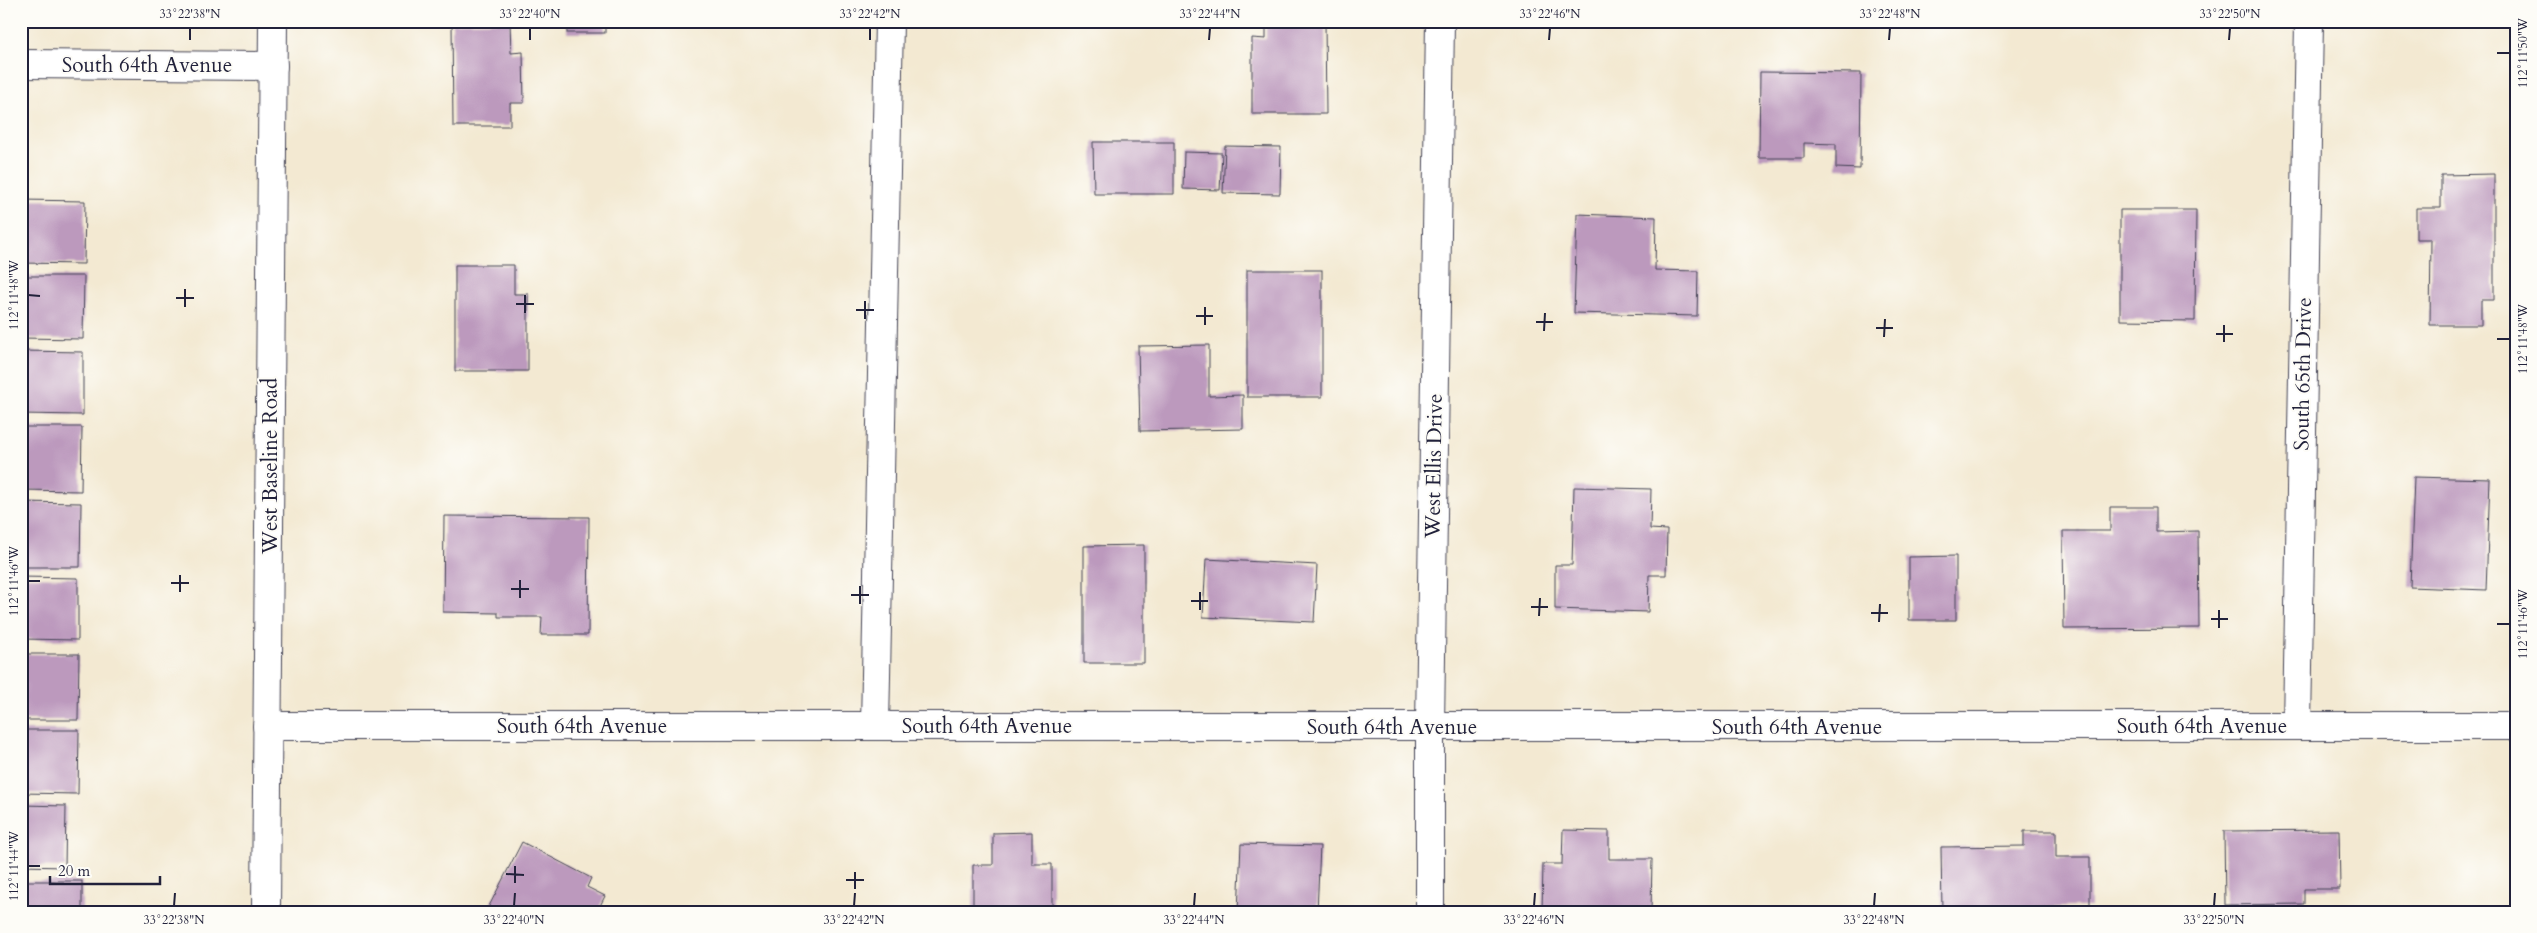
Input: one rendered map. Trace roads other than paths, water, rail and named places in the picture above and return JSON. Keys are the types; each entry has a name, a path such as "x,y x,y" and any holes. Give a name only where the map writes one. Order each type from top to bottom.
{"street":[{"name":"West Baseline Road","path":"266,912 273,21"},
{"path":"875,726 889,21"},
{"name":"West Ellis Drive","path":"1430,912 1430,727 1440,21"},
{"name":"South 65th Drive","path":"2297,726 2309,21"},
{"name":"South 64th Avenue","path":"21,64 273,66"},
{"name":"South 64th Avenue","path":"267,726 2516,726"}]}
